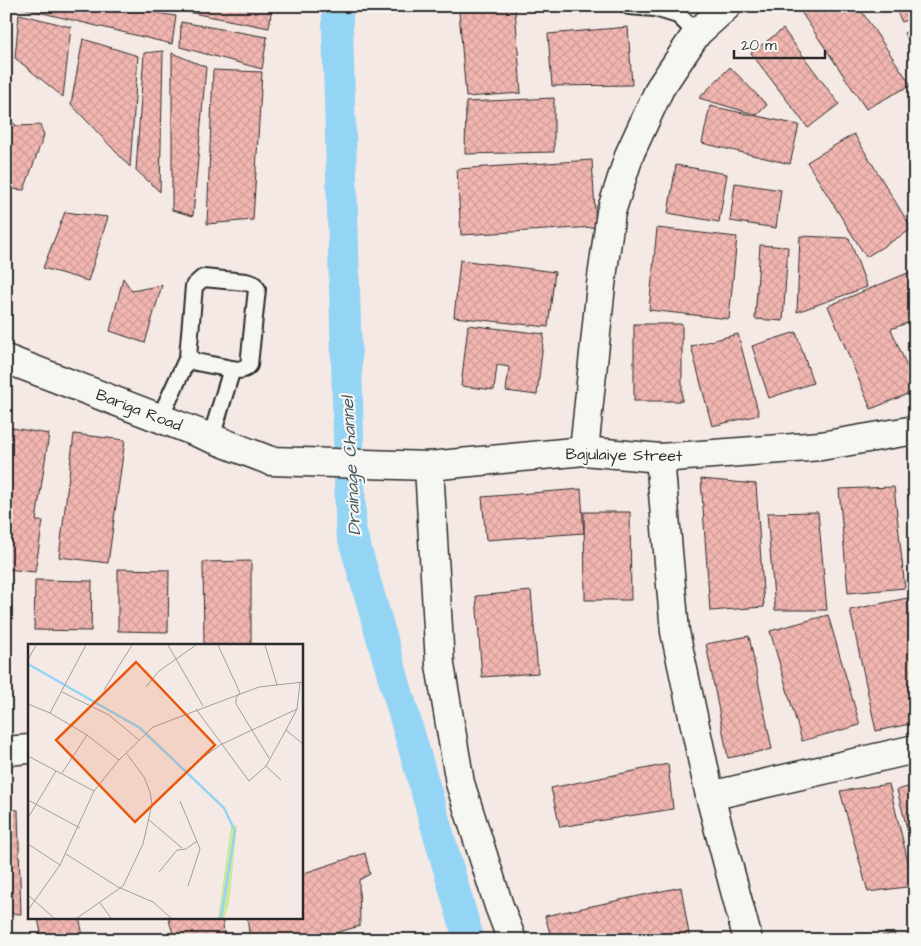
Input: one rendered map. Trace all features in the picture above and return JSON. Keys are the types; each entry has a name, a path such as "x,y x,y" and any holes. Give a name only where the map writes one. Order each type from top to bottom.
{"street":[{"path":"584,451 601,285 611,212 630,153 660,88 697,33 727,6"},
{"name":"Bariga Road","path":"6,359 271,461"},
{"name":"Bajulaiye Street","path":"271,461 429,466 584,451 660,458 821,446 915,430"},
{"path":"660,458 675,632 710,796 748,940"},
{"path":"429,466 440,665 460,783 499,906 512,940"},
{"path":"6,751 28,749"},
{"path":"710,796 915,749"}],"lane":[{"path":"629,6 655,8 678,15 697,33"},
{"path":"160,418 188,357 194,286 203,278 252,284 257,289 249,365 246,369 232,369 196,362 188,357"},
{"path":"211,438 232,369"}],"building":[{"path":"23,6 112,6 176,16 172,44 22,8"},
{"path":"177,6 272,6 269,28 177,10"},
{"path":"455,6 496,6 455,9"},
{"path":"797,6 858,6 911,85 866,109"},
{"path":"894,6 915,6 915,16 902,22"},
{"path":"515,7 521,93 466,97 459,11"},
{"path":"19,14 71,27 63,97 15,58"},
{"path":"181,22 267,37 262,69 180,47"},
{"path":"628,27 632,85 552,86 548,34"},
{"path":"915,27 915,53 904,33"},
{"path":"783,29 839,104 808,128 751,53"},
{"path":"83,39 138,56 130,167 71,104"},
{"path":"163,51 160,192 136,170 144,53"},
{"path":"172,53 206,67 193,216 172,210"},
{"path":"730,67 767,105 757,115 699,98"},
{"path":"213,70 262,72 253,220 207,224"},
{"path":"554,98 554,152 465,154 466,102"},
{"path":"710,106 799,125 790,164 702,143"},
{"path":"9,119 17,126 40,125 44,135 24,190 6,187 6,129"},
{"path":"854,134 912,229 866,257 807,162"},
{"path":"592,160 596,227 461,235 457,169"},
{"path":"676,165 727,174 719,222 668,213"},
{"path":"735,183 781,190 776,228 730,221"},
{"path":"65,212 108,217 88,281 43,268"},
{"path":"657,228 737,237 729,319 649,310"},
{"path":"800,236 849,238 867,287 797,312"},
{"path":"760,245 788,247 783,321 755,319"},
{"path":"460,260 555,272 548,327 454,317"},
{"path":"915,270 915,320 891,329 915,385 915,391 871,409 828,306"},
{"path":"123,278 132,291 162,285 145,343 110,331"},
{"path":"634,324 682,324 682,401 634,401"},
{"path":"468,325 544,334 537,395 506,391 509,367 497,365 494,390 461,386"},
{"path":"796,332 813,383 769,398 752,346"},
{"path":"738,334 759,415 712,426 691,346"},
{"path":"6,427 49,434 36,521 43,521 35,572 6,569"},
{"path":"74,434 125,440 108,563 59,557"},
{"path":"701,479 756,484 764,607 710,611"},
{"path":"894,487 905,588 848,593 839,489"},
{"path":"915,488 915,526 907,490"},
{"path":"581,489 584,533 486,540 482,497"},
{"path":"584,512 630,512 631,600 585,600"},
{"path":"818,512 827,610 775,610 767,513"},
{"path":"251,561 251,644 204,644 203,562"},
{"path":"118,569 169,570 168,632 118,631"},
{"path":"35,580 92,581 91,631 34,630"},
{"path":"531,591 538,673 482,677 476,596"},
{"path":"907,598 915,634 915,723 876,731 850,610"},
{"path":"828,615 860,725 802,741 770,631"},
{"path":"749,636 772,749 728,758 706,644"},
{"path":"668,764 673,809 560,827 551,788"},
{"path":"889,784 914,886 868,892 840,791"},
{"path":"915,785 915,859 897,790"},
{"path":"6,809 18,810 21,914 6,913"},
{"path":"365,853 370,874 359,880 360,926 310,940 250,940 247,918 302,918 302,874"},
{"path":"681,887 690,940 552,940 545,916"},
{"path":"38,918 79,918 84,940 42,940"},
{"path":"168,918 222,918 225,940 175,940"},
{"path":"894,933 896,940 867,940"}],"waterway":[{"name":"Drainage Channel","path":"337,6 351,531 469,940"}]}
